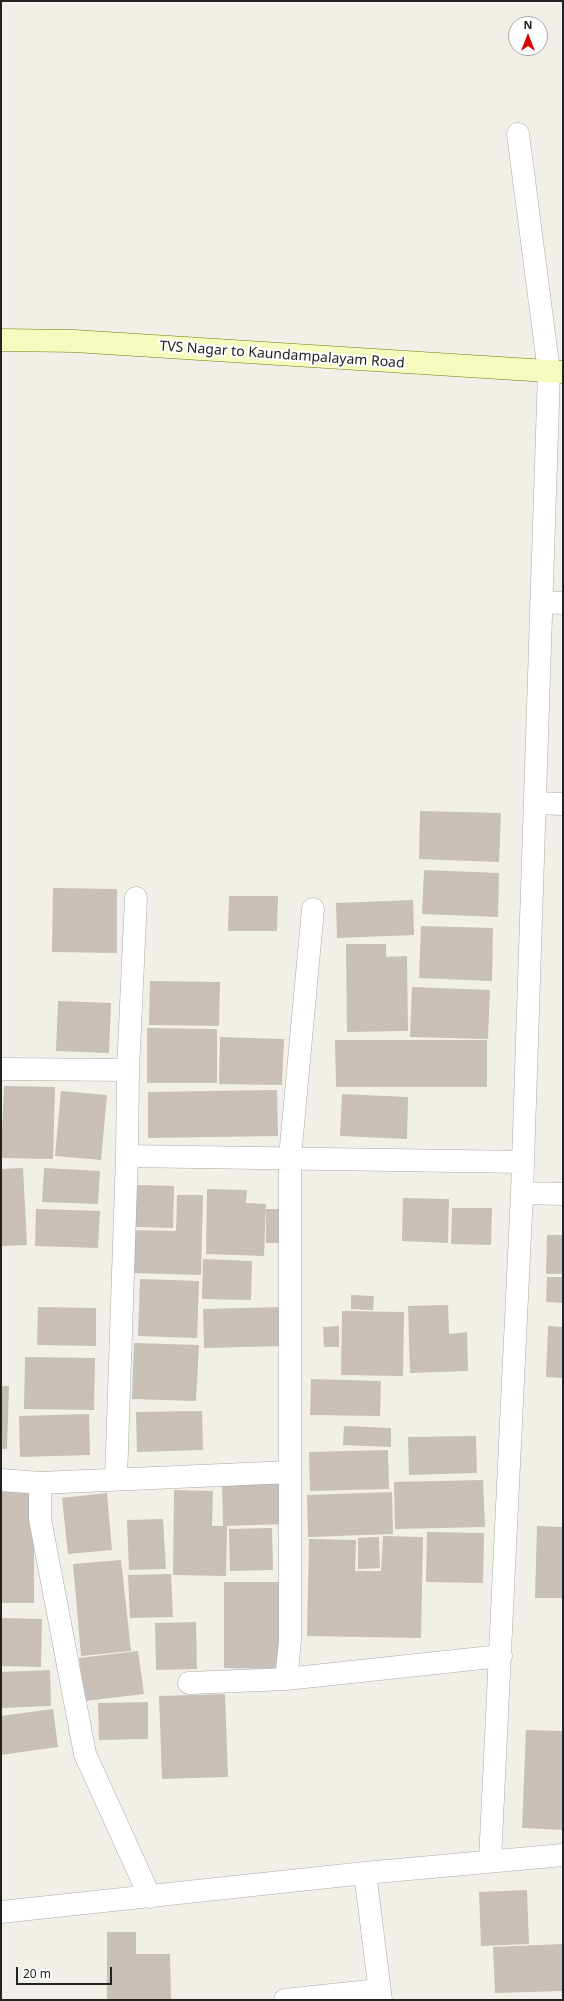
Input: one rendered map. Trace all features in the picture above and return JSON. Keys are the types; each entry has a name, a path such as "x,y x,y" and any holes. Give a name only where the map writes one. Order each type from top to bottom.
{"street":[{"path":"490,1861 522,1193 541,602 556,372 518,134"},
{"name":"TVS Nagar to Kaundampalayam Road","path":"1,340 74,341 556,372"},
{"path":"541,602 563,603"},
{"path":"535,803 563,804"},
{"path":"116,1479 127,1156 128,1070 136,898"},
{"path":"286,1679 290,1641 290,1157 313,909"},
{"path":"1,1069 128,1070"},
{"path":"127,1156 290,1157 523,1162"},
{"path":"522,1193 563,1194"},
{"path":"1,1480 40,1483 116,1479 165,1479 290,1472"},
{"path":"40,1483 40,1519 85,1754 150,1897"},
{"path":"189,1683 286,1679 501,1656"},
{"path":"1,1912 365,1873 563,1855"},
{"path":"285,2000 380,1995 365,1873"}],"building":[{"path":"420,811 501,813 499,862 419,859"},
{"path":"424,870 499,873 498,917 422,914"},
{"path":"53,888 117,889 117,953 52,952"},
{"path":"229,896 278,896 277,931 228,931"},
{"path":"413,900 414,935 337,938 336,903"},
{"path":"421,926 493,928 492,981 419,978"},
{"path":"346,944 386,944 386,957 407,956 408,1031 347,1032"},
{"path":"150,981 220,982 219,1026 149,1025"},
{"path":"412,987 490,990 488,1039 410,1037"},
{"path":"58,1001 111,1003 109,1053 56,1051"},
{"path":"147,1028 217,1029 217,1083 147,1083"},
{"path":"220,1037 284,1039 282,1085 219,1084"},
{"path":"335,1040 487,1040 487,1087 336,1087"},
{"path":"4,1086 55,1087 53,1159 1,1158"},
{"path":"277,1090 278,1136 148,1138 148,1092"},
{"path":"61,1091 107,1095 101,1160 55,1156"},
{"path":"342,1094 408,1097 407,1139 340,1136"},
{"path":"23,1168 27,1245 1,1246 1,1169"},
{"path":"44,1168 100,1171 98,1204 42,1202"},
{"path":"136,1185 174,1186 173,1228 135,1227"},
{"path":"207,1189 247,1190 246,1203 266,1204 264,1256 206,1254"},
{"path":"177,1195 203,1195 201,1275 132,1273 134,1230 176,1231"},
{"path":"403,1198 449,1199 448,1243 402,1241"},
{"path":"452,1208 492,1208 491,1245 451,1244"},
{"path":"36,1209 100,1211 98,1248 35,1246"},
{"path":"266,1209 285,1209 284,1243 266,1243"},
{"path":"547,1235 563,1235 563,1274 546,1274"},
{"path":"203,1259 252,1261 251,1300 202,1299"},
{"path":"547,1277 563,1277 563,1303 546,1302"},
{"path":"140,1279 199,1281 197,1338 138,1336"},
{"path":"351,1295 374,1296 373,1310 351,1309"},
{"path":"448,1305 449,1334 467,1332 468,1371 410,1373 408,1306"},
{"path":"38,1307 96,1308 96,1346 37,1345"},
{"path":"283,1307 284,1346 204,1348 203,1309"},
{"path":"342,1311 404,1312 403,1376 341,1375"},
{"path":"339,1326 339,1347 324,1347 323,1327"},
{"path":"548,1326 563,1327 563,1378 546,1377"},
{"path":"134,1343 199,1345 196,1401 132,1399"},
{"path":"25,1357 95,1358 94,1410 24,1409"},
{"path":"311,1379 381,1381 380,1416 310,1415"},
{"path":"1,1386 9,1386 7,1449 1,1449"},
{"path":"202,1411 203,1450 137,1452 136,1412"},
{"path":"89,1414 90,1455 20,1457 19,1416"},
{"path":"344,1426 391,1428 391,1447 343,1445"},
{"path":"476,1436 477,1473 409,1475 408,1437"},
{"path":"388,1450 389,1489 310,1491 309,1452"},
{"path":"483,1480 485,1527 395,1529 394,1482"},
{"path":"284,1483 285,1524 223,1526 222,1485"},
{"path":"1,1484 34,1484 34,1603 1,1603"},
{"path":"174,1490 213,1491 212,1526 227,1526 226,1576 173,1575"},
{"path":"392,1492 393,1534 308,1537 307,1495"},
{"path":"107,1493 112,1550 68,1554 62,1498"},
{"path":"163,1519 166,1569 129,1570 127,1520"},
{"path":"537,1526 563,1527 563,1598 535,1598"},
{"path":"272,1528 273,1570 230,1571 229,1529"},
{"path":"427,1532 484,1533 483,1583 426,1582"},
{"path":"383,1536 423,1537 421,1638 307,1636 309,1539 356,1540 355,1571 381,1571"},
{"path":"379,1537 380,1568 358,1569 358,1538"},
{"path":"121,1560 131,1651 81,1656 73,1564"},
{"path":"171,1574 173,1617 130,1618 128,1575"},
{"path":"224,1582 280,1582 279,1669 224,1668"},
{"path":"1,1618 42,1619 41,1667 1,1666"},
{"path":"196,1622 197,1669 156,1670 155,1623"},
{"path":"138,1651 144,1694 85,1701 79,1658"},
{"path":"50,1670 51,1706 1,1708 1,1672"},
{"path":"225,1694 228,1777 162,1779 159,1696"},
{"path":"148,1702 148,1739 99,1740 98,1703"},
{"path":"53,1709 58,1747 1,1755 1,1716"},
{"path":"526,1730 563,1731 563,1830 522,1828"},
{"path":"527,1890 529,1944 481,1946 479,1892"},
{"path":"107,1932 136,1932 136,1954 170,1954 171,2000 107,2000"},
{"path":"563,1944 563,1991 495,1993 493,1947"}]}
